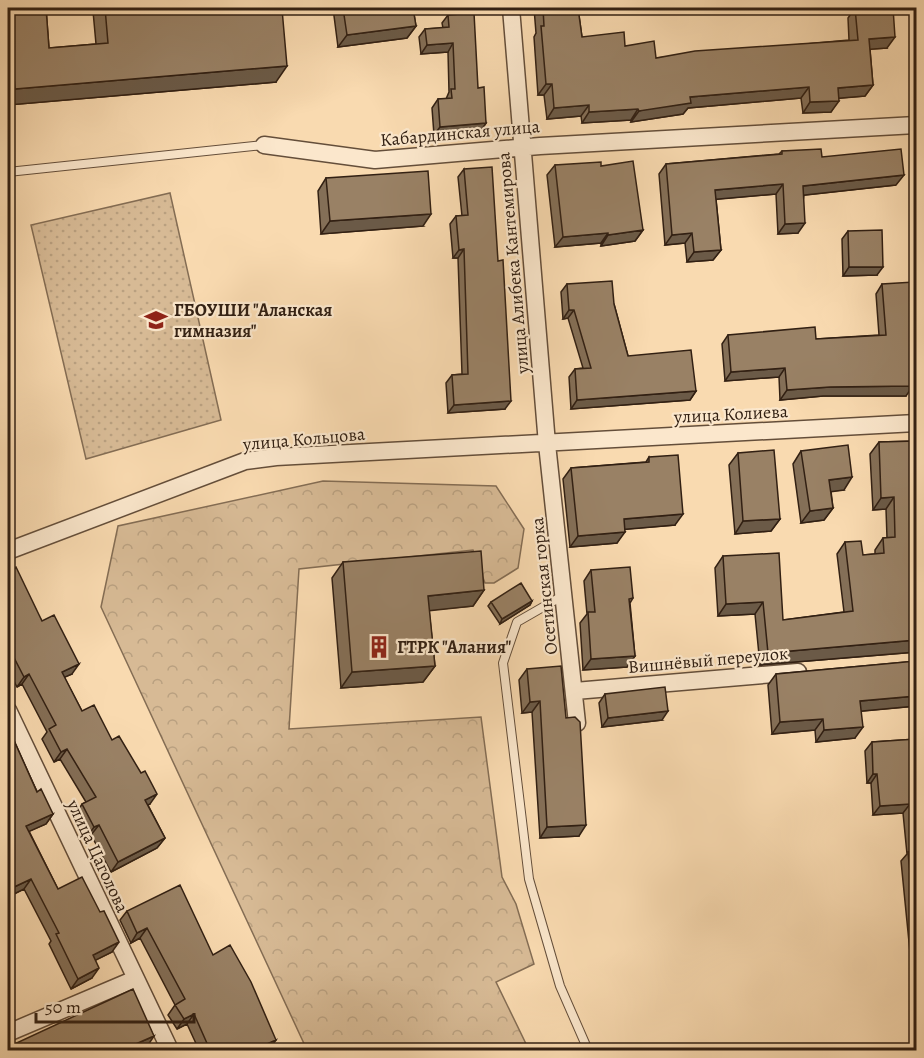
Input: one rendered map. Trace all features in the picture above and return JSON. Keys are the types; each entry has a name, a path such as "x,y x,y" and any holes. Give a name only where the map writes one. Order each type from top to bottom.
{"street":[{"name":"улица Алибека Кантемирова","path":"511,8 547,444"},
{"name":"Кабардинская улица","path":"264,145 375,160 523,148 916,125"},
{"name":"улица Колиева","path":"547,444 916,423"},
{"name":"улица Кольцова","path":"8,551 245,461 276,457 547,444"},
{"name":"Осетинская горка","path":"547,444 577,723"},
{"name":"Вишнёвый переулок","path":"574,691 810,671"},
{"name":"улица Цаголова","path":"8,710 170,1050"},
{"path":"8,1033 135,979"}],"lane":[{"name":"Кабардинская улица","path":"8,172 264,145"},
{"path":"564,595 517,622 503,663 529,879 560,986 588,1050"}],"green space":[{"path":"170,193 221,420 86,459 31,225"},
{"path":"323,481 496,486 524,529 518,568 494,583 485,583 473,550 299,569 289,729 481,717 502,877 516,904 534,964 496,982 529,1050 307,1050 101,607 118,526"}],"building":[{"path":"8,8 46,8 49,48 108,43 105,8 246,8 246,12 282,9 287,66 15,89"},
{"path":"343,8 413,8 416,26 347,35"},
{"path":"543,8 578,8 582,37 624,32 625,46 654,41 656,58 695,51 858,40 855,8 893,8 895,37 869,39 873,85 838,88 839,101 810,102 809,87 690,97 691,103 639,111 638,109 589,112 589,105 554,108 552,84 546,84 541,26 544,26"},
{"path":"474,13 478,88 484,87 486,123 440,127 438,99 452,98 451,89 455,89 453,43 427,45 425,29 449,27 448,15"},
{"path":"821,149 822,157 901,149 904,175 803,186 805,223 785,224 783,184 715,190 721,250 694,252 692,233 672,235 666,164"},
{"path":"633,161 643,230 608,235 608,233 563,237 555,165 601,162 601,166"},
{"path":"492,167 498,261 503,260 511,401 454,405 452,375 468,374 464,249 459,250 456,216 468,215 464,169"},
{"path":"428,171 431,214 330,221 326,178"},
{"path":"882,230 883,267 849,267 848,231"},
{"path":"612,281 614,304 628,356 691,350 696,391 577,400 575,369 591,368 574,310 569,310 567,284"},
{"path":"914,282 916,352 912,352 913,386 787,390 785,368 731,372 728,335 815,327 816,339 886,335 882,284"},
{"path":"916,441 916,640 768,653 763,602 726,604 723,556 779,553 783,620 853,611 845,542 861,541 863,555 884,553 883,538 895,537 894,497 881,498 879,442"},
{"path":"848,445 852,477 829,480 833,508 810,511 801,451"},
{"path":"774,450 780,519 743,521 738,453"},
{"path":"678,455 683,514 624,519 625,532 578,536 571,468 649,462 649,457"},
{"name":"ГТРК \"Алания\"","path":"481,551 484,590 428,596 435,666 352,672 343,562"},
{"path":"16,567 42,621 54,615 79,664 62,672 82,711 94,705 112,740 119,736 141,773 145,771 157,794 145,800 165,838 118,862 99,825 94,827 82,804 96,797 67,749 61,752 49,729 56,725 29,674 24,677 8,646 8,571"},
{"path":"630,567 633,598 629,599 635,656 591,659 588,612 595,612 591,570"},
{"path":"521,583 532,601 502,619 491,602"},
{"path":"916,661 916,696 860,701 863,727 824,730 823,719 780,722 776,674"},
{"path":"561,666 566,718 575,717 580,722 586,825 547,827 540,701 530,702 527,669"},
{"path":"665,687 668,711 608,718 605,694"},
{"path":"8,727 37,792 41,789 53,814 26,826 58,889 82,877 100,912 104,911 119,942 93,955 99,968 78,979 56,934 59,933 31,879 12,888 8,879 10,870 8,866"},
{"path":"916,739 916,939 908,852 914,851 910,804 880,806 877,774 873,774 872,742"},
{"path":"180,885 213,955 230,945 251,982 276,1040 253,1050 242,1048 210,1050 194,1014 184,1019 175,1005 185,999 147,928 137,933 127,911"},
{"path":"133,989 154,1036 122,1050 8,1050 8,1047"}],"place":[{"name":"ГБОУШИ \"Аланская гимназия\"","path":"156,320"},
{"name":"ГТРК \"Алания\"","path":"379,647"}]}
